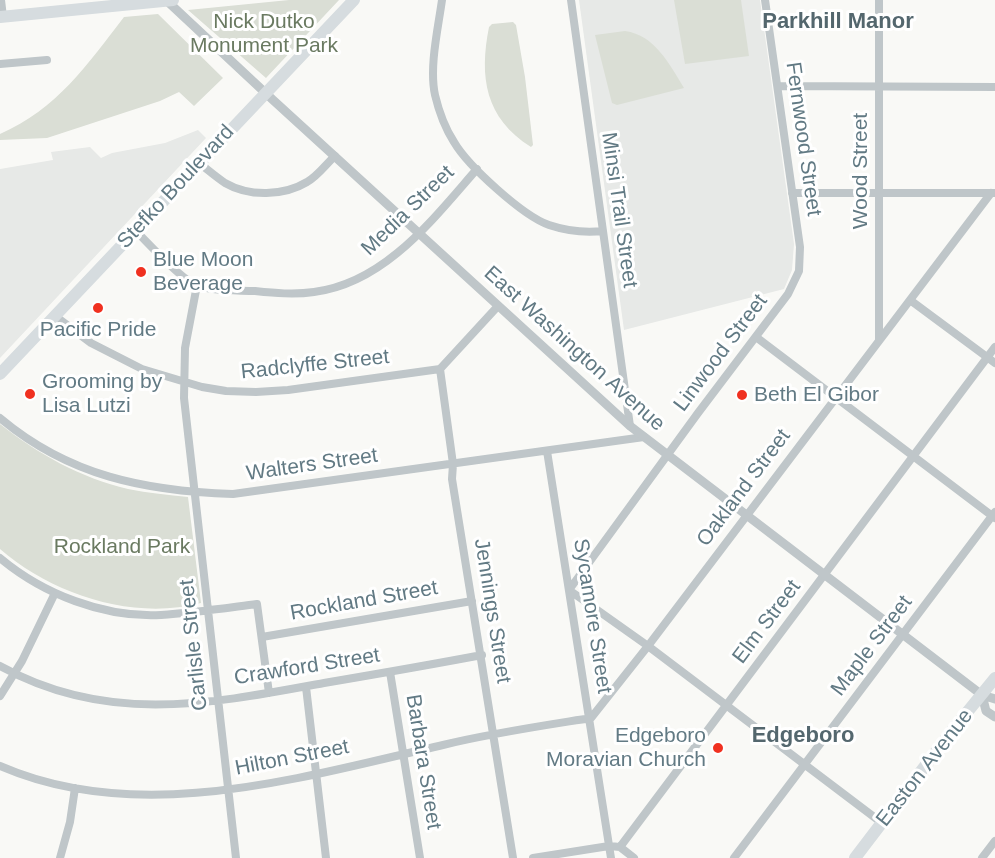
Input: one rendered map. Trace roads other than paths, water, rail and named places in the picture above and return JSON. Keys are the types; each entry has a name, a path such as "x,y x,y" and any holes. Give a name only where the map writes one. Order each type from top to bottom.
{"main road":[{"path":"2,17 173,0"},
{"name":"Stefko Boulevard","path":"0,374 354,0"},
{"name":"Easton Avenue","path":"855,858 995,678"}],"street":[{"path":"1,0 2,17"},
{"name":"East Washington Avenue","path":"167,0 630,426 904,633 982,695 995,699"},
{"path":"442,0 434,67 434,93 443,122 458,149 514,204 532,217 562,229 603,231"},
{"name":"Minsi Trail Street","path":"571,0 630,426"},
{"name":"Fernwood Street","path":"765,0 801,254 795,282"},
{"name":"Wood Street","path":"879,0 879,342"},
{"path":"0,64 47,60"},
{"path":"778,86 995,87"},
{"path":"199,163 236,188 253,192 272,192 308,182 335,156"},
{"name":"Media Street","path":"135,230 186,279 197,285 208,288 288,294 324,291 350,283 390,260 477,169"},
{"path":"792,193 993,193"},
{"name":"Oakland Street","path":"591,718 993,193"},
{"name":"Linwood Street","path":"569,590 795,282"},
{"name":"Carlisle Street","path":"197,285 186,339 183,382 236,858"},
{"path":"910,300 995,363"},
{"path":"440,369 498,306"},
{"name":"Radclyffe Street","path":"55,316 91,343 142,369 183,382 226,391 272,391 440,369"},
{"path":"756,337 994,515"},
{"name":"Elm Street","path":"620,847 995,347"},
{"name":"Jennings Street","path":"440,369 453,464 451,476 513,858"},
{"name":"Walters Street","path":"0,418 43,449 94,473 130,484 194,492 248,494 644,437"},
{"name":"Sycamore Street","path":"548,451 611,858"},
{"name":"Maple Street","path":"734,858 994,515"},
{"name":"Rockland Street","path":"0,558 33,582 54,593 99,608 161,615 257,604 262,638 472,601"},
{"path":"569,590 648,646 882,823"},
{"path":"0,696 14,674 54,593"},
{"path":"262,638 269,693"},
{"name":"Crawford Street","path":"0,666 57,692 122,704 172,705 269,693 482,656"},
{"name":"Barbara Street","path":"390,672 420,858"},
{"path":"306,687 326,858"},
{"name":"East Washington Avenue","path":"982,695 986,711 995,717"},
{"name":"Hilton Street","path":"0,766 28,777 75,788 129,795 172,794 228,789 316,774 494,734 591,718"},
{"path":"61,858 75,788"},
{"path":"982,858 995,841"},
{"path":"534,858 609,846 620,847 634,858"}],"place":[{"name":"Blue Moon Beverage","path":"141,272"},
{"name":"Pacific Pride","path":"98,308"},
{"name":"Grooming by Lisa Lutzi","path":"30,394"},
{"name":"Beth El Gibor","path":"742,395"},
{"name":"Edgeboro Moravian Church","path":"718,748"}],"district":[{"name":"Parkhill Manor","path":"838,22"},
{"name":"Edgeboro","path":"803,736"}],"park label":[{"name":"Nick Dutko Monument Park","path":"264,34"},
{"name":"Rockland Park","path":"122,547"}]}
